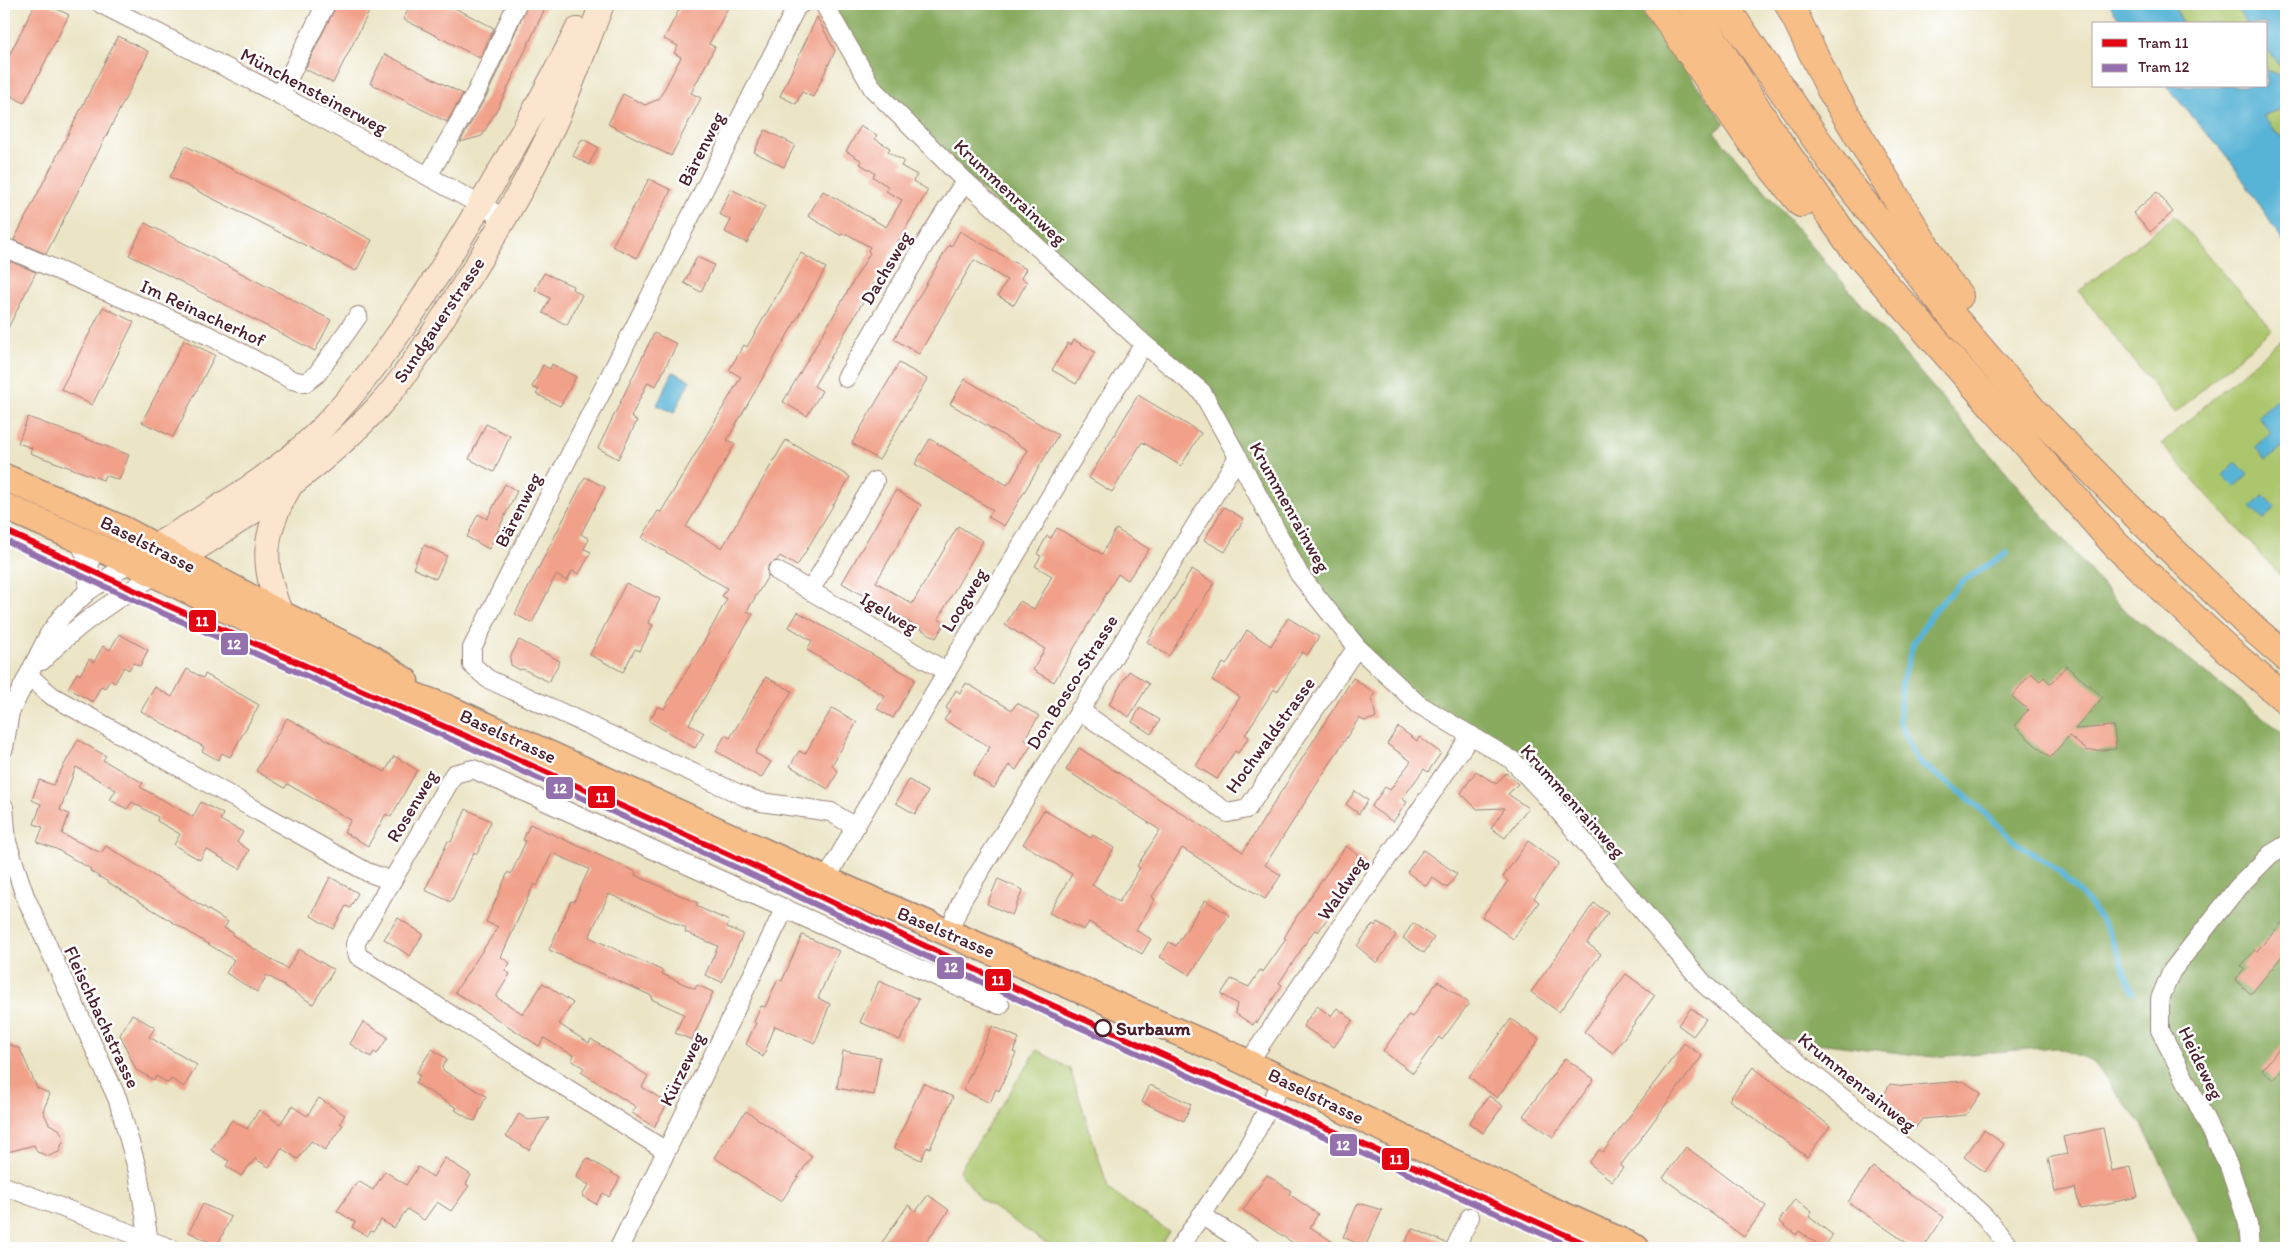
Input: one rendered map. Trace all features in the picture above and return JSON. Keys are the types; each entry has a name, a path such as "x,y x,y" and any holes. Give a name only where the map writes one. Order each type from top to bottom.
{"highway":[{"path":"1657,4 1750,140 1863,282 1968,402 2068,510 2116,545"},
{"path":"1691,4 1772,133 1854,249 2116,545 2228,650 2286,700"},
{"path":"1723,4 1832,162 1947,310 2035,413 2247,623 2286,657"},
{"path":"1789,4 1831,90 1944,277 2084,442 2140,518"}],"main road":[{"name":"Sundgauerstrasse","path":"155,546 195,523 282,463 323,426 397,336 440,272 480,205 549,86 591,4"},
{"name":"Sundgauerstrasse","path":"179,559 290,486 339,446 378,407 400,380 464,286 525,183 556,121 602,4"},
{"name":"Baselstrasse","path":"4,477 124,530 281,614 371,658 446,707"},
{"path":"281,614 269,581 266,541 272,522 290,486"},
{"name":"Baselstrasse","path":"4,506 157,574 363,677 446,707 826,880 948,934 1060,980 1284,1080 1547,1208 1636,1248"},
{"path":"131,562 155,546"},
{"path":"157,574 179,559"}],"street":[{"name":"Münchensteinerweg","path":"102,4 280,95 504,218"},
{"path":"280,95 326,4"},
{"path":"428,176 476,91 517,4"},
{"name":"Bärenweg","path":"801,4 797,6 472,648 472,665 488,679 746,797 761,802 831,812 855,827"},
{"name":"Krummenrainweg","path":"824,4 873,89 965,182 1144,344 1202,392 1300,574 1357,647 1418,704 1512,760 1545,795 1705,985 1766,1037 1940,1175 1985,1217 2010,1248"},
{"name":"Dachsweg","path":"846,378 926,242 965,182"},
{"name":"Im Reinacherhof","path":"4,247 212,337 292,380 304,383 317,374 358,316"},
{"name":"Loogweg","path":"826,880 855,827 1090,429 1144,344"},
{"name":"Don Bosco-Strasse","path":"948,934 962,900 1238,457"},
{"path":"810,591 875,481"},
{"name":"Baselstrasse","path":"77,537 90,563 90,578 87,592"},
{"path":"4,748 10,712 49,634 62,616 87,592 131,562"},
{"name":"Igelweg","path":"777,571 947,672"},
{"path":"29,676 54,648 76,628 106,606 157,574"},
{"name":"Hochwaldstrasse","path":"1079,710 1228,813 1247,809 1357,647"},
{"path":"29,676 52,696 368,872 392,881"},
{"name":"Waldweg","path":"1248,1064 1472,735"},
{"name":"Rosenweg","path":"666,1152 358,956 355,944 454,774 473,769 784,910 1000,1005"},
{"name":"Fleischbachstrasse","path":"4,807 6,842 25,896 118,1100 138,1172 150,1244"},
{"name":"Heideweg","path":"2250,1248 2248,1224 2228,1166 2160,1030 2160,999 2171,972 2238,887 2271,854 2286,845"},
{"name":"Kürzeweg","path":"620,1248 784,910"},
{"path":"1179,1248 1246,1150 1284,1080"},
{"path":"4,1186 150,1244 170,1248"},
{"path":"1201,1215 1253,1248"},
{"path":"1455,1248 1470,1217"}],"green space":[{"path":"824,4 1637,4 1725,123 1714,132 2123,609 2286,735 2286,1248 2203,1248 2143,1126 2093,1062 2055,1047 1934,1057 1766,1037 1705,985 1512,760 1418,704 1299,574 1202,392 873,89"},
{"path":"2173,4 2233,4 2246,22 2182,22"},
{"path":"2268,50 2286,74 2286,77 2268,71"},
{"path":"2286,107 2286,139 2275,132 2263,116"},
{"path":"2174,216 2272,329 2175,413 2079,291"},
{"path":"2286,335 2286,582 2161,444"},
{"path":"1037,1050 1070,1069 1109,1190 1169,1232 1158,1248 1053,1248 981,1199 959,1171"}],"water":[{"path":"2109,4 2173,4 2182,22 2122,22"},
{"path":"2233,4 2286,4 2286,74 2268,50 2268,22 2246,22"},
{"path":"2268,71 2286,77 2286,107 2263,116 2275,132 2286,139 2286,246 2230,160 2168,88 2268,88"},
{"path":"673,372 690,380 674,413 657,405"},
{"path":"2286,391 2286,448 2283,445 2266,460 2255,447 2271,432 2258,416"},
{"path":"2236,462 2248,475 2235,487 2223,475"},
{"path":"2264,495 2276,507 2263,520 2251,507"}],"building":[{"path":"35,4 47,4 69,15 24,103 4,92 4,66"},
{"path":"337,4 373,4 333,83 305,69"},
{"path":"411,4 447,4 494,28 480,58 403,19"},
{"path":"528,4 547,4 501,102 482,136 460,142 487,95"},
{"path":"682,4 730,4 709,44 715,47 691,93 701,98 671,156 608,124 623,94 645,105 659,99 681,57 674,53 678,46 664,39"},
{"path":"817,17 835,51 813,97 802,92 796,104 780,96"},
{"path":"118,36 149,52 46,254 14,240"},
{"path":"385,54 463,94 447,122 370,83"},
{"path":"861,126 877,135 875,139 890,148 888,152 904,161 901,166 917,175 913,181 928,190 814,386 822,391 807,416 783,402 870,253 868,251 870,247 847,234 840,235 808,216 823,191 886,227 902,200 886,191 889,187 873,177 875,173 860,164 862,161 846,151"},
{"path":"765,130 795,145 784,167 754,152"},
{"path":"582,139 598,147 589,165 573,156"},
{"path":"186,146 372,240 356,271 170,177"},
{"path":"649,179 671,190 637,258 612,246"},
{"path":"731,189 765,206 747,243 725,232 731,220 719,214"},
{"path":"2157,192 2173,212 2150,232 2133,213"},
{"path":"145,223 331,320 315,351 129,255"},
{"path":"960,231 1026,269 1021,278 1027,282 1014,305 998,296 1007,280 974,260 919,354 894,339 949,245 951,247"},
{"path":"801,253 826,268 727,440 735,444 686,527 722,548 786,440 850,477 797,566 780,556 768,566 768,576 747,611 753,614 689,724 704,733 695,748 649,721 658,706 664,709 706,638 727,599 722,596 727,588 642,538 658,511 661,512 741,377 729,370 744,345 747,347"},
{"path":"697,257 714,265 701,292 684,283"},
{"path":"4,259 36,272 4,336"},
{"path":"544,273 573,286 572,289 582,295 567,325 543,313 550,298 535,290"},
{"path":"103,307 134,322 92,405 61,389"},
{"path":"654,333 677,344 656,386 648,382 631,417 637,421 618,459 598,448"},
{"path":"184,340 215,355 173,437 142,422"},
{"path":"1074,340 1095,352 1076,384 1052,370 1068,343 1071,345"},
{"path":"899,363 927,379 879,460 852,443"},
{"path":"552,364 576,377 560,406 536,394 539,390 532,387 543,365 550,369"},
{"path":"965,379 1058,435 1004,526 988,517 993,510 915,464 930,439 1007,485 1012,479 1028,450 950,404"},
{"path":"1138,395 1201,433 1181,466 1142,442 1112,492 1089,478"},
{"path":"28,417 129,455 119,480 105,475 103,480 30,453 32,448 18,443"},
{"path":"486,424 510,436 494,472 469,459"},
{"path":"585,477 605,487 581,534 589,539 584,549 591,552 579,574 572,571 567,581 556,575 532,623 515,614"},
{"path":"505,484 517,491 489,549 467,537 478,514 487,519"},
{"path":"896,490 921,505 876,582 912,604 958,526 983,541 938,619 945,623 936,638 842,583"},
{"path":"1224,507 1244,519 1225,552 1204,540"},
{"path":"1057,528 1102,554 1116,529 1149,549 1128,580 1118,574 1054,682 1033,670 1045,649 1005,625 1020,601 1034,609 1052,576 1035,566 1041,556 1037,554 1047,536 1051,538"},
{"path":"424,545 447,556 436,579 413,568"},
{"path":"1192,569 1214,583 1169,656 1147,642"},
{"path":"626,583 660,599 648,623 653,625 640,651 635,649 623,672 590,655"},
{"path":"798,612 915,679 893,718 877,709 885,696 807,650 812,641 789,627"},
{"path":"1288,618 1319,637 1307,655 1302,652 1277,692 1274,689 1245,735 1249,737 1238,753 1235,751 1217,779 1196,766 1240,697 1212,680 1223,663 1226,665 1247,630 1271,646"},
{"path":"119,634 148,650 140,666 133,663 129,670 124,667 115,683 110,680 105,688 101,686 93,702 68,688 77,673 80,675 89,659 94,662 103,646 110,650"},
{"path":"519,640 560,661 549,682 511,665 510,658"},
{"path":"2066,666 2103,697 2075,729 2114,726 2116,749 2088,751 2069,736 2050,758 2014,726 2028,710 2012,696 2031,673 2040,681 2044,677 2051,684"},
{"path":"187,669 203,678 205,674 259,705 230,757 222,753 218,760 202,751 204,747 141,711 155,687 172,697"},
{"path":"1129,671 1149,684 1129,717 1109,704"},
{"path":"766,677 792,691 755,753 771,762 761,778 716,751 725,735 730,738"},
{"path":"1353,678 1375,693 1372,698 1376,718 1364,721 1359,718 1265,865 1281,875 1265,899 1182,848 1152,897 1155,899 1136,930 1151,939 1142,954 1089,922 1084,930 1049,913 1072,874 1023,844 1044,810 1091,838 1093,835 1114,848 1092,885 1119,902 1140,868 1137,866 1160,830 1066,770 1079,748 1243,852"},
{"path":"966,683 1012,710 1017,703 1039,716 1024,739 1032,744 1016,770 1009,765 994,788 973,775 990,747 944,720 950,711 946,708 956,690 960,693"},
{"path":"832,708 857,722 832,765 838,772 828,789 790,766 799,751 805,754"},
{"path":"1140,708 1160,720 1151,734 1132,722"},
{"path":"287,718 385,772 394,756 417,770 391,817 386,814 368,846 344,832 351,820 287,784 285,788 256,771"},
{"path":"1398,727 1417,741 1419,737 1441,753 1428,772 1424,769 1402,799 1407,802 1393,822 1371,807 1385,787 1390,790 1411,761 1387,744"},
{"path":"78,740 106,756 103,760 143,783 140,787 193,817 201,802 223,814 220,820 243,832 237,842 249,850 240,869 206,849 200,860 174,845 180,834 157,821 158,817 132,802 127,809 110,800 116,790 76,767 60,810 69,814 62,834 101,853 106,846 228,922 224,928 233,933 232,935 287,969 299,949 334,970 313,1004 267,975 257,992 226,973 234,960 90,871 91,869 56,849 37,842 43,827 34,824 41,804 32,800 39,780 53,785"},
{"path":"1476,771 1496,784 1506,773 1518,784 1508,794 1528,808 1505,838 1491,828 1505,808 1477,809 1461,793"},
{"path":"909,780 928,792 915,814 896,803"},
{"path":"1355,791 1368,800 1359,814 1346,804"},
{"path":"466,809 491,821 477,854 474,852 451,902 425,890 448,841 451,842"},
{"path":"530,824 636,872 635,875 698,903 696,906 729,921 727,927 743,934 722,982 705,975 718,946 685,932 686,928 609,894 589,937 663,971 662,974 695,989 697,985 713,992 692,1040 675,1033 684,1014 651,999 652,996 549,950 571,901 574,902 589,869 552,853 537,886 534,884 501,957 510,963 505,971 510,974 496,997 523,1014 543,983 573,1003 559,1024 589,1043 591,1039 648,1076 642,1087 668,1103 654,1127 632,1113 636,1107 581,1072 584,1068 571,1060 574,1056 544,1038 539,1046 455,992 498,927 486,922 508,872 511,874 526,841 523,840"},
{"path":"1528,841 1559,863 1534,898 1539,902 1513,939 1482,917 1508,881 1503,877"},
{"path":"1346,846 1367,861 1318,932 1315,929 1279,983 1282,985 1257,1023 1255,1021 1253,1025 1235,1013 1237,1004 1221,994 1231,979 1249,987 1260,970 1263,972 1286,939 1284,938 1297,916"},
{"path":"1423,850 1457,874 1447,888 1432,877 1426,886 1407,872"},
{"path":"330,877 358,893 350,908 346,906 333,929 311,916"},
{"path":"998,879 1023,890 1012,915 987,904"},
{"path":"1205,900 1229,915 1190,975 1160,957 1169,942 1176,946"},
{"path":"1594,903 1608,913 1587,943 1601,954 1559,1012 1531,992"},
{"path":"398,918 423,934 410,956 384,939"},
{"path":"2286,918 2286,951 2251,994 2235,980 2245,969 2241,966"},
{"path":"1378,922 1396,935 1377,963 1357,946 1373,924 1375,926"},
{"path":"1413,923 1434,938 1424,953 1403,938"},
{"path":"802,935 839,951 818,998 830,1004 815,1043 775,1026 763,1057 746,1044 756,1023 754,1022 761,1006 765,1007 778,979 782,981"},
{"path":"1626,974 1655,995 1613,1053 1584,1032"},
{"path":"879,981 919,999 900,1040 860,1022"},
{"path":"1438,981 1469,1003 1442,1040 1439,1037 1413,1073 1383,1051 1408,1015 1412,1017"},
{"path":"1317,1006 1331,1016 1337,1008 1353,1020 1334,1047 1303,1026"},
{"path":"1691,1008 1706,1019 1693,1036 1678,1025"},
{"path":"132,1014 155,1028 149,1037 197,1065 184,1087 171,1079 168,1083 156,1076 154,1080 136,1070 120,1035"},
{"path":"1511,1019 1539,1039 1497,1098 1469,1077"},
{"path":"363,1022 388,1037 377,1054 374,1052 371,1057 350,1044"},
{"path":"992,1026 1019,1038 1013,1052 1016,1053 999,1091 996,1089 990,1103 963,1090"},
{"path":"2286,1040 2286,1064 2273,1080 2262,1070"},
{"path":"4,1042 20,1049 37,1088 50,1094 43,1111 49,1124 59,1129 64,1139 59,1152 49,1156 37,1152 34,1145 4,1153"},
{"path":"1684,1043 1702,1056 1620,1166 1623,1168 1612,1181 1589,1163 1599,1150 1603,1152"},
{"path":"432,1049 447,1059 442,1067 444,1071 486,1096 475,1121 415,1083 420,1076 416,1073"},
{"path":"843,1051 880,1057 874,1095 837,1088"},
{"path":"1565,1058 1594,1079 1553,1137 1523,1116"},
{"path":"1753,1067 1830,1126 1807,1157 1729,1100"},
{"path":"1963,1081 1981,1093 1966,1115 1922,1119 1914,1130 1879,1104 1890,1084 1904,1086"},
{"path":"923,1083 953,1097 930,1148 927,1147 921,1160 894,1148"},
{"path":"1150,1085 1191,1104 1184,1121 1142,1102"},
{"path":"1489,1096 1503,1106 1483,1133 1469,1123"},
{"path":"319,1098 345,1115 340,1123 343,1125 325,1150 311,1141 298,1159 281,1148 269,1167 255,1159 241,1176 226,1166 229,1161 211,1150 232,1120 247,1129 259,1110 280,1124 292,1106 307,1116"},
{"path":"746,1111 812,1156 781,1202 714,1157"},
{"path":"519,1114 528,1120 549,1118 529,1150 506,1136"},
{"path":"2103,1128 2112,1171 2131,1167 2138,1197 2080,1209 2075,1188 2055,1192 2048,1158 2067,1154 2063,1137"},
{"path":"1984,1130 2004,1144 1985,1172 1964,1157"},
{"path":"1686,1147 1766,1206 1744,1237 1663,1178"},
{"path":"445,1158 471,1175 466,1184 469,1186 451,1211 437,1202 424,1220 407,1209 394,1228 381,1220 373,1232 371,1231 367,1236 352,1227 355,1222 337,1211 358,1181 373,1190 385,1171 406,1185 418,1167 433,1177"},
{"path":"587,1158 620,1178 609,1197 603,1193 596,1204 582,1196 589,1185 576,1177"},
{"path":"1873,1167 1944,1217 1923,1248 1914,1248 1848,1202"},
{"path":"1267,1175 1291,1191 1289,1194 1318,1214 1310,1227 1342,1248 1301,1248 1243,1210"},
{"path":"928,1195 949,1210 922,1248 878,1248 908,1205 916,1211"},
{"path":"1795,1199 1812,1212 1809,1217 1833,1235 1823,1248 1799,1231 1796,1235 1779,1221"},
{"path":"1358,1203 1382,1210 1365,1247 1343,1237"},
{"path":"203,1204 231,1217 217,1246 189,1232"},
{"path":"1412,1228 1446,1243 1444,1248 1403,1248"}],"waterway":[{"path":"2007,553 1963,581 1935,609 1913,644 1902,683 1899,722 1917,760 1972,801 2018,844 2058,870 2091,906 2108,930 2133,992"}],"tram line":[{"name":"11","path":"4,530 162,603 473,739 750,864 1054,1006 1595,1248"},
{"name":"12","path":"4,540 158,611 469,747 746,872 1050,1014 1574,1248"}],"place":[{"name":"Surbaum","path":"1103,1028"}]}
